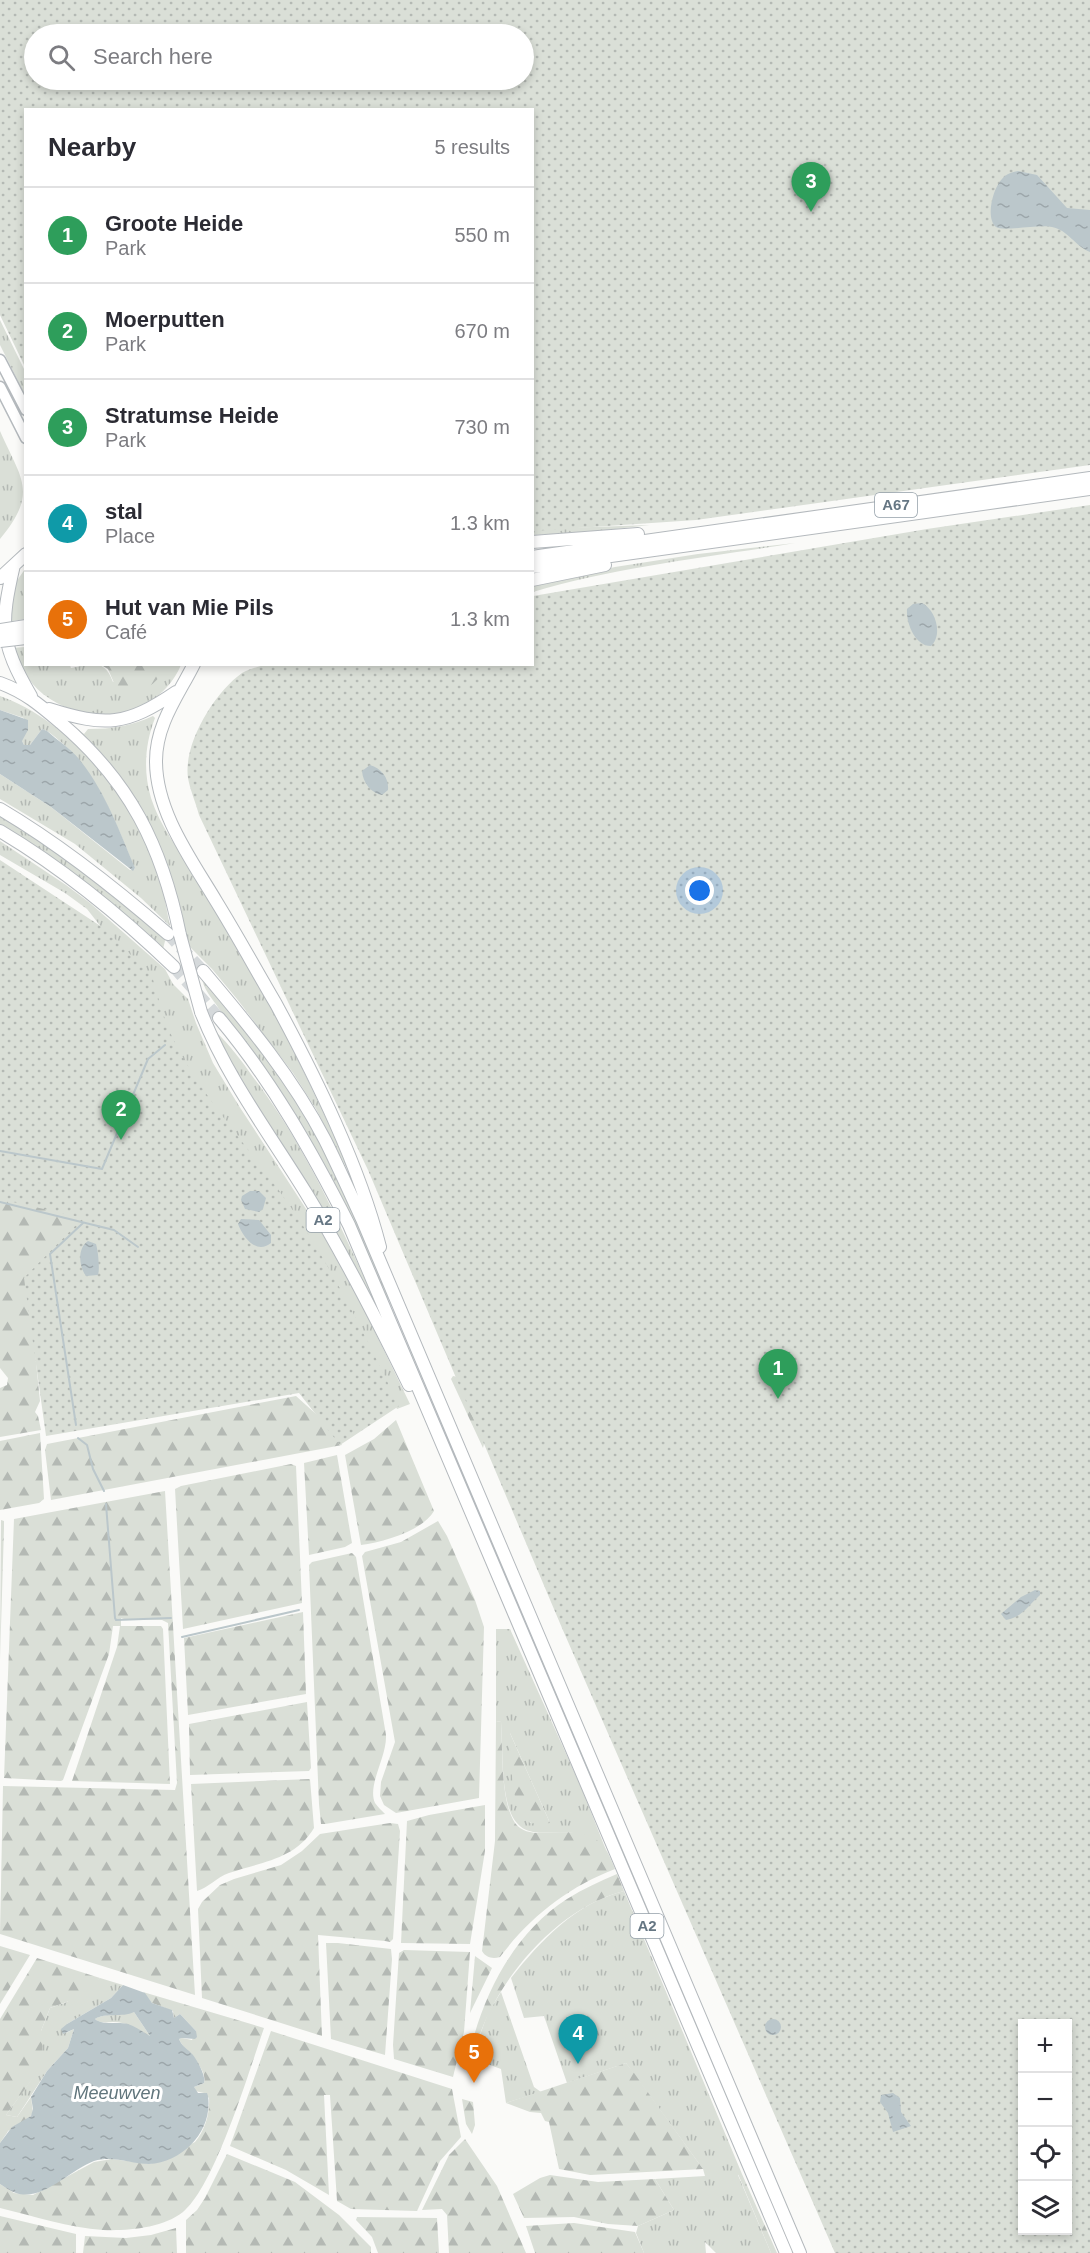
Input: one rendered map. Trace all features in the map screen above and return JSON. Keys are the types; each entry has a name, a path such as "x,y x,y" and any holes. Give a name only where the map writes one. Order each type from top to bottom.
{"highway":[{"name":"A67","path":"534,556 1090,478"},
{"name":"A67","path":"534,567 1090,489"},
{"name":"A67","path":"534,542 658,532 702,532"},
{"name":"A67","path":"534,580 618,562 646,551"},
{"path":"0,578 22,557"},
{"path":"22,557 2,606 2,637 13,668 32,698"},
{"path":"0,630 24,626"},
{"path":"0,641 24,638"},
{"path":"0,683 32,698 43,707 85,720 115,721 147,711 179,690 193,666"},
{"path":"186,678 203,666"},
{"name":"A2","path":"179,690 162,724 157,747 156,774 164,807 185,849 276,1006 326,1105 373,1218 390,1286"},
{"name":"A2","path":"43,707 100,759 134,805 163,866 172,896 174,934 212,1040 233,1081 332,1234 420,1407 437,1432"},
{"path":"0,809 100,877 174,934"},
{"path":"0,831 97,897 134,928 174,967"},
{"name":"A2","path":"203,971 269,1051 310,1114 353,1199 800,2253"},
{"name":"A2","path":"219,1018 273,1089 324,1174 381,1296 786,2253"}],"main road":[{"path":"0,360 24,406"},
{"path":"0,387 24,434"}],"green space":[{"path":"0,0 1090,0 1090,465 696,520 534,531 534,108 24,108 24,365 0,315"},
{"path":"0,320 24,369 24,393 0,345"},
{"path":"0,431 20,474 23,497 12,523 0,539"},
{"path":"1090,505 1090,2253 835,2253 562,1628 368,1170 199,815 188,778 188,764 196,734 221,692 242,673 253,668 260,666 534,666 534,596 927,529"},
{"path":"650,525 534,535 534,529"},
{"path":"795,543 630,569 534,592 534,585 615,567 698,554"},
{"path":"24,570 24,619 7,622 16,582"},
{"path":"24,647 24,666 70,666 71,668 102,666 110,674 113,682 164,666 180,666 170,683 156,697 139,707 120,713 80,712 61,705 43,694 25,673 12,648"},
{"path":"103,666 166,666 152,684 134,691 117,690 108,669"},
{"path":"0,696 28,709 54,726 102,772 122,799 139,827 152,856 162,885 170,926 141,898 75,844 0,799 0,774 51,807 130,870 135,869 105,801 86,770 61,742 42,729 30,745 24,745 22,741 24,718 0,710"},
{"path":"153,716 155,718 147,748 146,768 148,788 159,818 230,931 266,996 361,1196 316,1109 293,1073 237,999 186,943 174,884 157,839 74,729 84,734 88,729 121,726"},
{"path":"0,815 45,843 166,937 163,949 0,826"},
{"path":"0,841 90,903 165,969 173,984 188,999 213,1063 325,1238 362,1305 410,1404 397,1409 356,1326 213,1111 112,941 87,909 65,893 0,855"},
{"path":"0,860 105,929 152,976 162,1012 176,1045 189,1067 217,1109 278,1189 336,1281 399,1406 340,1445 299,1393 46,1436 24,1278 83,1218 0,1199"},
{"path":"202,976 270,1061 306,1115 341,1182 392,1297 387,1299 353,1224 207,992"},
{"path":"215,1031 244,1065 289,1130 320,1186 376,1303 374,1304 250,1098"},
{"path":"0,1158 85,1217 27,1276 40,1401 35,1412 41,1430 0,1437 0,1388 7,1385 8,1378 0,1368"},
{"path":"453,1376 472,1380 486,1435 483,1448 451,1379"},
{"path":"296,1396 327,1424 342,1445 51,1500 45,1450 47,1444"},
{"path":"396,1420 434,1511 412,1530 361,1545 345,1455 374,1439"},
{"path":"40,1433 44,1499 39,1503 0,1510 0,1441"},
{"path":"337,1455 352,1543 345,1547 309,1555 304,1463"},
{"path":"291,1464 296,1466 302,1603 183,1629 175,1489"},
{"path":"165,1491 195,1995 0,1934 3,1786 175,1790 177,1783 168,1623 162,1620 121,1618 121,1626 161,1626 163,1629 170,1784 72,1781 117,1647 120,1626 113,1626 109,1654 63,1780 4,1778 14,1519"},
{"path":"1,1520 4,1521 4,1528 0,1660"},
{"path":"438,1521 475,1600 484,1627 479,1798 396,1813 384,1805 380,1796 381,1782 395,1742 362,1556 365,1552 401,1542"},
{"path":"352,1553 356,1557 386,1735 384,1752 373,1788 375,1803 385,1814 321,1824 309,1565 312,1562"},
{"path":"303,1612 306,1694 188,1715 184,1638"},
{"path":"496,1629 510,1629 581,1787 606,1850 592,1839 578,1834 536,1832 525,1829 515,1821 508,1805 504,1785 501,1722 496,1721","holes":["510,1733 550,1823 530,1823 514,1785"]},
{"path":"307,1702 311,1768 309,1771 190,1775 189,1724"},
{"path":"496,1721 501,1722 505,1788 510,1813 515,1823 523,1830 533,1833 570,1832 595,1839 605,1848 615,1869 581,1885 551,1905 524,1929 500,1957 495,1958 488,1957 482,1951 495,1841"},
{"path":"509,1731 550,1823 532,1823 521,1815 514,1793"},
{"path":"310,1779 314,1828 306,1839 287,1853 225,1875 197,1891 191,1784"},
{"path":"485,1805 485,1851 470,1944 401,1943 407,1821"},
{"path":"390,1823 398,1824 400,1831 393,1939 390,1942 318,1935 322,2036 202,1998 198,1909 220,1885 281,1865 302,1851 320,1834"},
{"path":"617,1874 624,1891 603,1898 582,1909 544,1938 513,1974 489,2013 476,2043 472,2043 495,1981 506,1962 533,1927 567,1899"},
{"path":"624,1891 742,2174 738,2175 771,2253 716,2253 705,2242 706,2253 644,2253 636,2233 638,2226 674,2210 655,2179 705,2176 703,2169 626,2063 567,2083 544,2016 524,2018 511,1978 547,1937 575,1914 590,1904"},
{"path":"326,1943 391,1949 385,2055 331,2039"},
{"path":"0,1946 30,1955 0,2004"},
{"path":"404,1950 470,1952 464,2032 453,2077 394,2059 399,1953"},
{"path":"475,1956 492,1968 470,2013"},
{"path":"37,1958 100,1978 83,1996 50,2008 41,2031 44,2063 6,2115 17,2117 31,2097 33,2113 28,2119 8,2131 0,2143 0,2019"},
{"path":"100,1978 123,1985 111,1998 67,2024 66,2033 74,2029 68,2048 47,2071 17,2117 6,2115 31,2080 43,2050 40,2039 41,2031 50,2008 67,2002"},
{"path":"143,1992 264,2028 219,2154 195,2198 183,2212 166,2222 123,2230 77,2227 0,2208 0,2184 14,2193 33,2195 94,2162 112,2159 150,2164 195,2142 199,2137 206,2122 209,2098 204,2093 195,2091 194,2087 204,2083 203,2071 179,2039 192,2040 196,2031 180,2014 174,2018 173,2011 152,2003"},
{"path":"501,1992 534,2087 541,2092 506,2103 501,2069 468,2057 472,2043 477,2043 488,2013"},
{"path":"134,2012 150,2036 123,2023 101,2022 95,2019 107,2015"},
{"path":"271,2031 452,2089 461,2137 440,2161 417,2211 351,2209 337,2201 330,2095 324,2095 329,2195 286,2170 230,2146"},
{"path":"626,2063 703,2169 590,2175 559,2169 549,2122 545,2121 541,2113 530,2112 506,2103"},
{"path":"462,2099 473,2102 475,2125 472,2134 466,2124"},
{"path":"465,2139 497,2186 526,2253 449,2253 447,2215 442,2209 422,2210 449,2155"},
{"path":"227,2154 295,2182 339,2215 371,2247 371,2253 186,2253 186,2220 205,2198"},
{"path":"738,2174 742,2174 777,2253 771,2253"},
{"path":"550,2175 598,2182 655,2179 674,2210 638,2226 608,2224 574,2217 524,2218 513,2194 540,2178"},
{"path":"0,2216 76,2234 76,2253 0,2253"},
{"path":"357,2217 437,2218 439,2253 378,2253 372,2237 356,2220"},
{"path":"574,2223 635,2232 644,2253 535,2253 526,2226"},
{"path":"176,2228 177,2253 83,2253 85,2236 126,2238 151,2235"}],"water":[{"path":"1018,171 1037,175 1067,208 1090,210 1090,252 1063,231 1052,227 1006,229 996,227 991,217 991,210 996,189 1005,176"},
{"path":"922,603 931,611 936,623 937,636 931,646 925,645 916,638 908,621 907,609 913,604"},
{"path":"0,710 28,720 28,730 22,741 24,745 30,745 42,729 72,751 79,759 111,811 135,868 133,871 51,807 0,774"},
{"path":"370,765 386,778 388,790 382,795 371,790 364,780 362,771"},
{"path":"250,1191 259,1191 266,1198 263,1209 259,1212 245,1209 241,1200 242,1196"},
{"path":"241,1219 259,1220 271,1235 271,1243 260,1247 251,1243 238,1224"},
{"path":"88,1241 96,1244 98,1275 86,1276 82,1268 80,1258 82,1248"},
{"path":"1035,1590 1040,1591 1040,1595 1020,1614 1006,1620 1001,1614 1021,1597"},
{"name":"Meeuwven","path":"123,1985 145,1993 152,2003 172,2010 174,2018 180,2014 196,2031 195,2039 179,2039 195,2058 204,2077 204,2083 194,2087 198,2093 207,2093 208,2096 206,2121 201,2132 184,2151 162,2162 142,2164 101,2159 85,2165 56,2184 36,2193 26,2195 12,2191 0,2184 0,2143 12,2127 31,2116 33,2109 31,2097 47,2071 68,2048 74,2029 63,2034 61,2029 111,1998","holes":["134,2012 150,2036 128,2024 102,2022 95,2019"]},
{"path":"773,2019 779,2021 781,2027 779,2033 773,2035 767,2033 765,2027 767,2021"},
{"path":"893,2093 900,2098 901,2112 911,2126 893,2132 888,2113 880,2102 881,2095"}],"waterway":[{"path":"0,1151 102,1169 148,1059 165,1045"},
{"path":"0,1202 114,1230 138,1247"},
{"path":"76,1425 50,1254 83,1223"},
{"path":"78,1438 87,1445 93,1469 104,1491"},
{"path":"106,1504 116,1620 171,1618"},
{"path":"182,1637 299,1610"}],"tunnel":[{"path":"168,934 203,971"},
{"path":"174,967 219,1018"}],"place":[{"name":"Stratumse Heide","path":"811,212"},
{"name":"Moerputten","path":"121,1140"},
{"name":"Groote Heide","path":"778,1399"},
{"name":"stal","path":"578,2064"},
{"name":"Hut van Mie Pils","path":"474,2083"}]}
